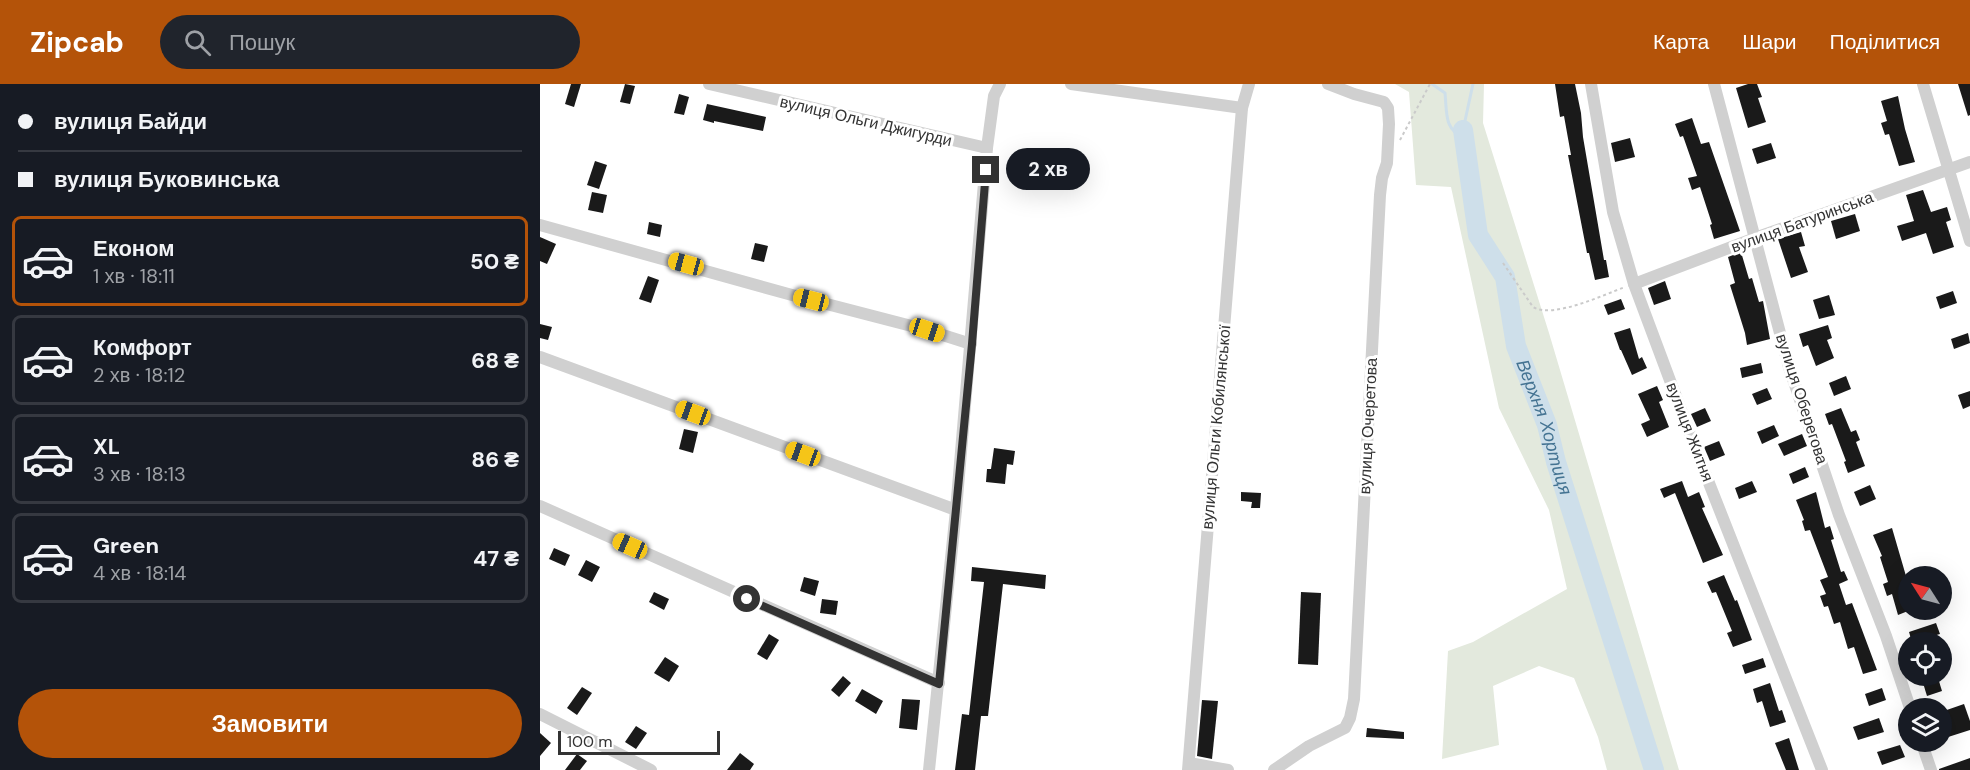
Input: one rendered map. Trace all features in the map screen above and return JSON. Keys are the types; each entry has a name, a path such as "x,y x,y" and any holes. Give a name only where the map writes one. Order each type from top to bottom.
{"street":[{"name":"вулиця Ольги Джигурди","path":"709,84 987,148"},
{"path":"929,770 972,344 987,148 994,96 1000,84"},
{"path":"1071,84 1242,108"},
{"name":"вулиця Ольги Кобилянської","path":"1188,767 1242,108 1249,84"},
{"name":"вулиця Очеретова","path":"1274,770 1309,746 1345,728 1350,718 1354,699 1380,195 1387,163 1389,113 1384,102 1328,84"},
{"name":"вулиця Житня","path":"1591,84 1613,212 1634,284 1696,450 1822,770"},
{"name":"вулиця Оберегова","path":"1714,84 1793,379 1839,515 1886,636 1907,698"},
{"path":"1923,84 1970,240"},
{"name":"вулиця Батуринська","path":"1634,284 1755,238 1970,162"},
{"path":"540,225 972,344"},
{"path":"540,357 956,510"},
{"path":"540,506 939,684"},
{"path":"540,714 651,770"},
{"path":"1925,752 1931,770"},
{"path":"1188,767 1228,770"}],"path":[{"path":"1398,143 1430,84"},
{"path":"1503,263 1539,311 1555,310 1634,284"}],"shaded area":[{"path":"1395,84 1484,84 1483,123 1549,333 1679,770 1607,770 1598,737 1574,678 1539,666 1493,686 1499,745 1442,759 1448,651 1473,642 1567,589 1549,510 1499,408 1451,187 1416,185 1409,92"}],"building":[{"path":"571,84 581,84 574,107 565,104"},
{"path":"625,84 635,86 630,104 620,102"},
{"path":"1555,84 1575,84 1604,260 1606,260 1609,277 1595,280 1589,253 1587,253 1568,155 1571,155 1564,116 1560,117"},
{"path":"1757,84 1762,97 1758,98 1766,122 1748,128 1736,88"},
{"path":"1958,84 1970,84 1970,115 1968,116"},
{"path":"679,94 689,97 684,115 674,113"},
{"path":"1898,96 1915,162 1899,166 1889,134 1885,135 1881,123 1887,121 1881,101"},
{"path":"707,104 766,117 763,131 703,120"},
{"path":"1692,118 1701,144 1709,142 1740,231 1714,239 1710,225 1712,224 1700,187 1692,190 1688,178 1697,176 1683,136 1680,137 1675,124"},
{"path":"1630,138 1635,157 1615,162 1611,143"},
{"path":"1771,143 1776,158 1757,164 1752,149"},
{"path":"595,161 607,165 599,189 587,185"},
{"path":"1923,190 1931,212 1947,207 1951,220 1946,222 1954,247 1933,254 1926,233 1902,241 1897,226 1914,221 1906,195"},
{"path":"592,192 607,195 603,213 588,210"},
{"path":"1855,214 1860,231 1836,239 1831,221"},
{"path":"649,222 662,225 660,237 647,234"},
{"path":"1801,232 1805,246 1799,247 1808,272 1791,278 1778,239"},
{"path":"540,237 556,244 547,264 540,261"},
{"path":"755,243 768,246 764,262 751,259"},
{"path":"1741,252 1759,302 1763,301 1770,339 1747,345 1730,285 1735,283 1728,257"},
{"path":"648,276 659,280 651,303 639,299"},
{"path":"1665,281 1671,299 1654,305 1648,288"},
{"path":"1953,291 1957,303 1940,309 1936,297"},
{"path":"1829,295 1835,315 1819,319 1813,300"},
{"path":"1621,299 1625,309 1608,315 1604,305"},
{"path":"540,324 552,327 548,340 540,338"},
{"path":"1828,325 1832,338 1827,340 1834,358 1816,366 1808,345 1803,347 1799,334"},
{"path":"1630,328 1639,359 1642,357 1647,368 1632,375 1614,333"},
{"path":"1968,333 1970,343 1954,349 1951,339"},
{"path":"1761,363 1763,373 1742,378 1740,368"},
{"path":"1846,376 1851,389 1834,396 1829,383"},
{"path":"1657,386 1663,400 1659,402 1669,427 1647,437 1641,424 1650,420 1638,394"},
{"path":"1767,388 1772,399 1757,405 1752,394"},
{"path":"1970,391 1970,406 1963,409 1958,395"},
{"path":"1705,408 1711,421 1697,427 1691,414"},
{"path":"1841,408 1851,432 1856,430 1860,440 1856,442 1865,466 1848,473 1844,462 1846,461 1832,424 1829,425 1825,414"},
{"path":"1774,425 1779,436 1762,444 1757,432"},
{"path":"684,429 698,432 693,453 679,449"},
{"path":"1802,434 1807,446 1784,456 1778,444"},
{"path":"1719,441 1725,455 1710,461 1704,447"},
{"path":"994,448 1015,451 1013,465 1007,464 1005,484 986,482 987,469 991,469"},
{"path":"1805,467 1809,477 1793,484 1789,474"},
{"path":"1682,481 1688,497 1699,492 1705,507 1702,508 1723,555 1703,563 1675,493 1664,498 1660,489"},
{"path":"1752,481 1757,492 1739,499 1735,488"},
{"path":"1870,485 1876,499 1860,506 1854,492"},
{"path":"1241,492 1261,493 1260,508 1251,508 1252,502 1241,501"},
{"path":"1816,492 1825,528 1830,526 1834,539 1831,540 1841,572 1844,571 1848,580 1839,584 1846,605 1852,603 1877,670 1863,674 1854,647 1848,649 1840,622 1834,624 1828,606 1824,607 1820,596 1826,594 1820,580 1828,577 1810,530 1805,531 1802,521 1804,520 1796,500"},
{"path":"1892,528 1903,566 1898,566 1898,615 1892,594 1887,596 1883,584 1888,582 1880,557 1882,556 1873,535"},
{"path":"554,548 570,555 565,566 549,559"},
{"path":"586,560 600,567 592,582 578,575"},
{"path":"972,567 1046,575 1045,589 1003,584 988,716 981,716 975,770 955,770 962,714 969,715 984,582 971,581"},
{"path":"1724,575 1735,601 1737,600 1752,640 1733,647 1727,633 1732,631 1716,592 1712,593 1707,582"},
{"path":"804,577 819,581 815,596 800,591"},
{"path":"654,592 669,599 664,610 649,602"},
{"path":"1301,592 1321,593 1318,665 1298,664"},
{"path":"822,599 838,601 836,615 820,613"},
{"path":"1936,623 1939,632 1909,632"},
{"path":"769,634 779,640 767,660 757,654"},
{"path":"665,657 679,666 669,682 654,673"},
{"path":"1763,658 1766,667 1745,674 1742,665"},
{"path":"843,676 851,683 839,697 831,690"},
{"path":"1770,683 1779,711 1782,710 1786,722 1770,727 1762,701 1757,703 1753,689"},
{"path":"1924,686 1940,686 1942,691 1927,696"},
{"path":"582,687 592,693 577,715 567,708"},
{"path":"1882,688 1886,700 1869,706 1865,694"},
{"path":"862,689 883,701 876,714 855,701"},
{"path":"902,699 920,700 917,730 899,728"},
{"path":"1202,700 1218,701 1212,759 1197,756"},
{"path":"1964,704 1970,721 1970,730 1952,736 1952,708"},
{"path":"1879,718 1884,732 1858,740 1853,727"},
{"path":"636,726 647,733 636,749 625,742"},
{"path":"1367,728 1404,732 1404,739 1366,737"},
{"path":"540,733 551,743 540,756"},
{"path":"1789,738 1799,770 1786,770 1775,743"},
{"path":"1898,746 1898,752 1903,752 1905,757 1882,765 1877,752"},
{"path":"740,753 754,764 750,770 727,770"},
{"path":"577,754 587,761 580,770 565,770"},
{"path":"1970,758 1970,770 1939,770 1939,769"}],"waterway":[{"path":"1432,84 1445,93 1450,125 1453,130 1464,137"},
{"name":"Верхня Хортиця","path":"1463,130 1473,84"},
{"name":"Верхня Хортиця","path":"1463,130 1478,235 1505,277 1516,346 1547,425 1556,462 1654,770"}],"route":[{"path":"747,599 939,684 972,344 986,170"}]}
